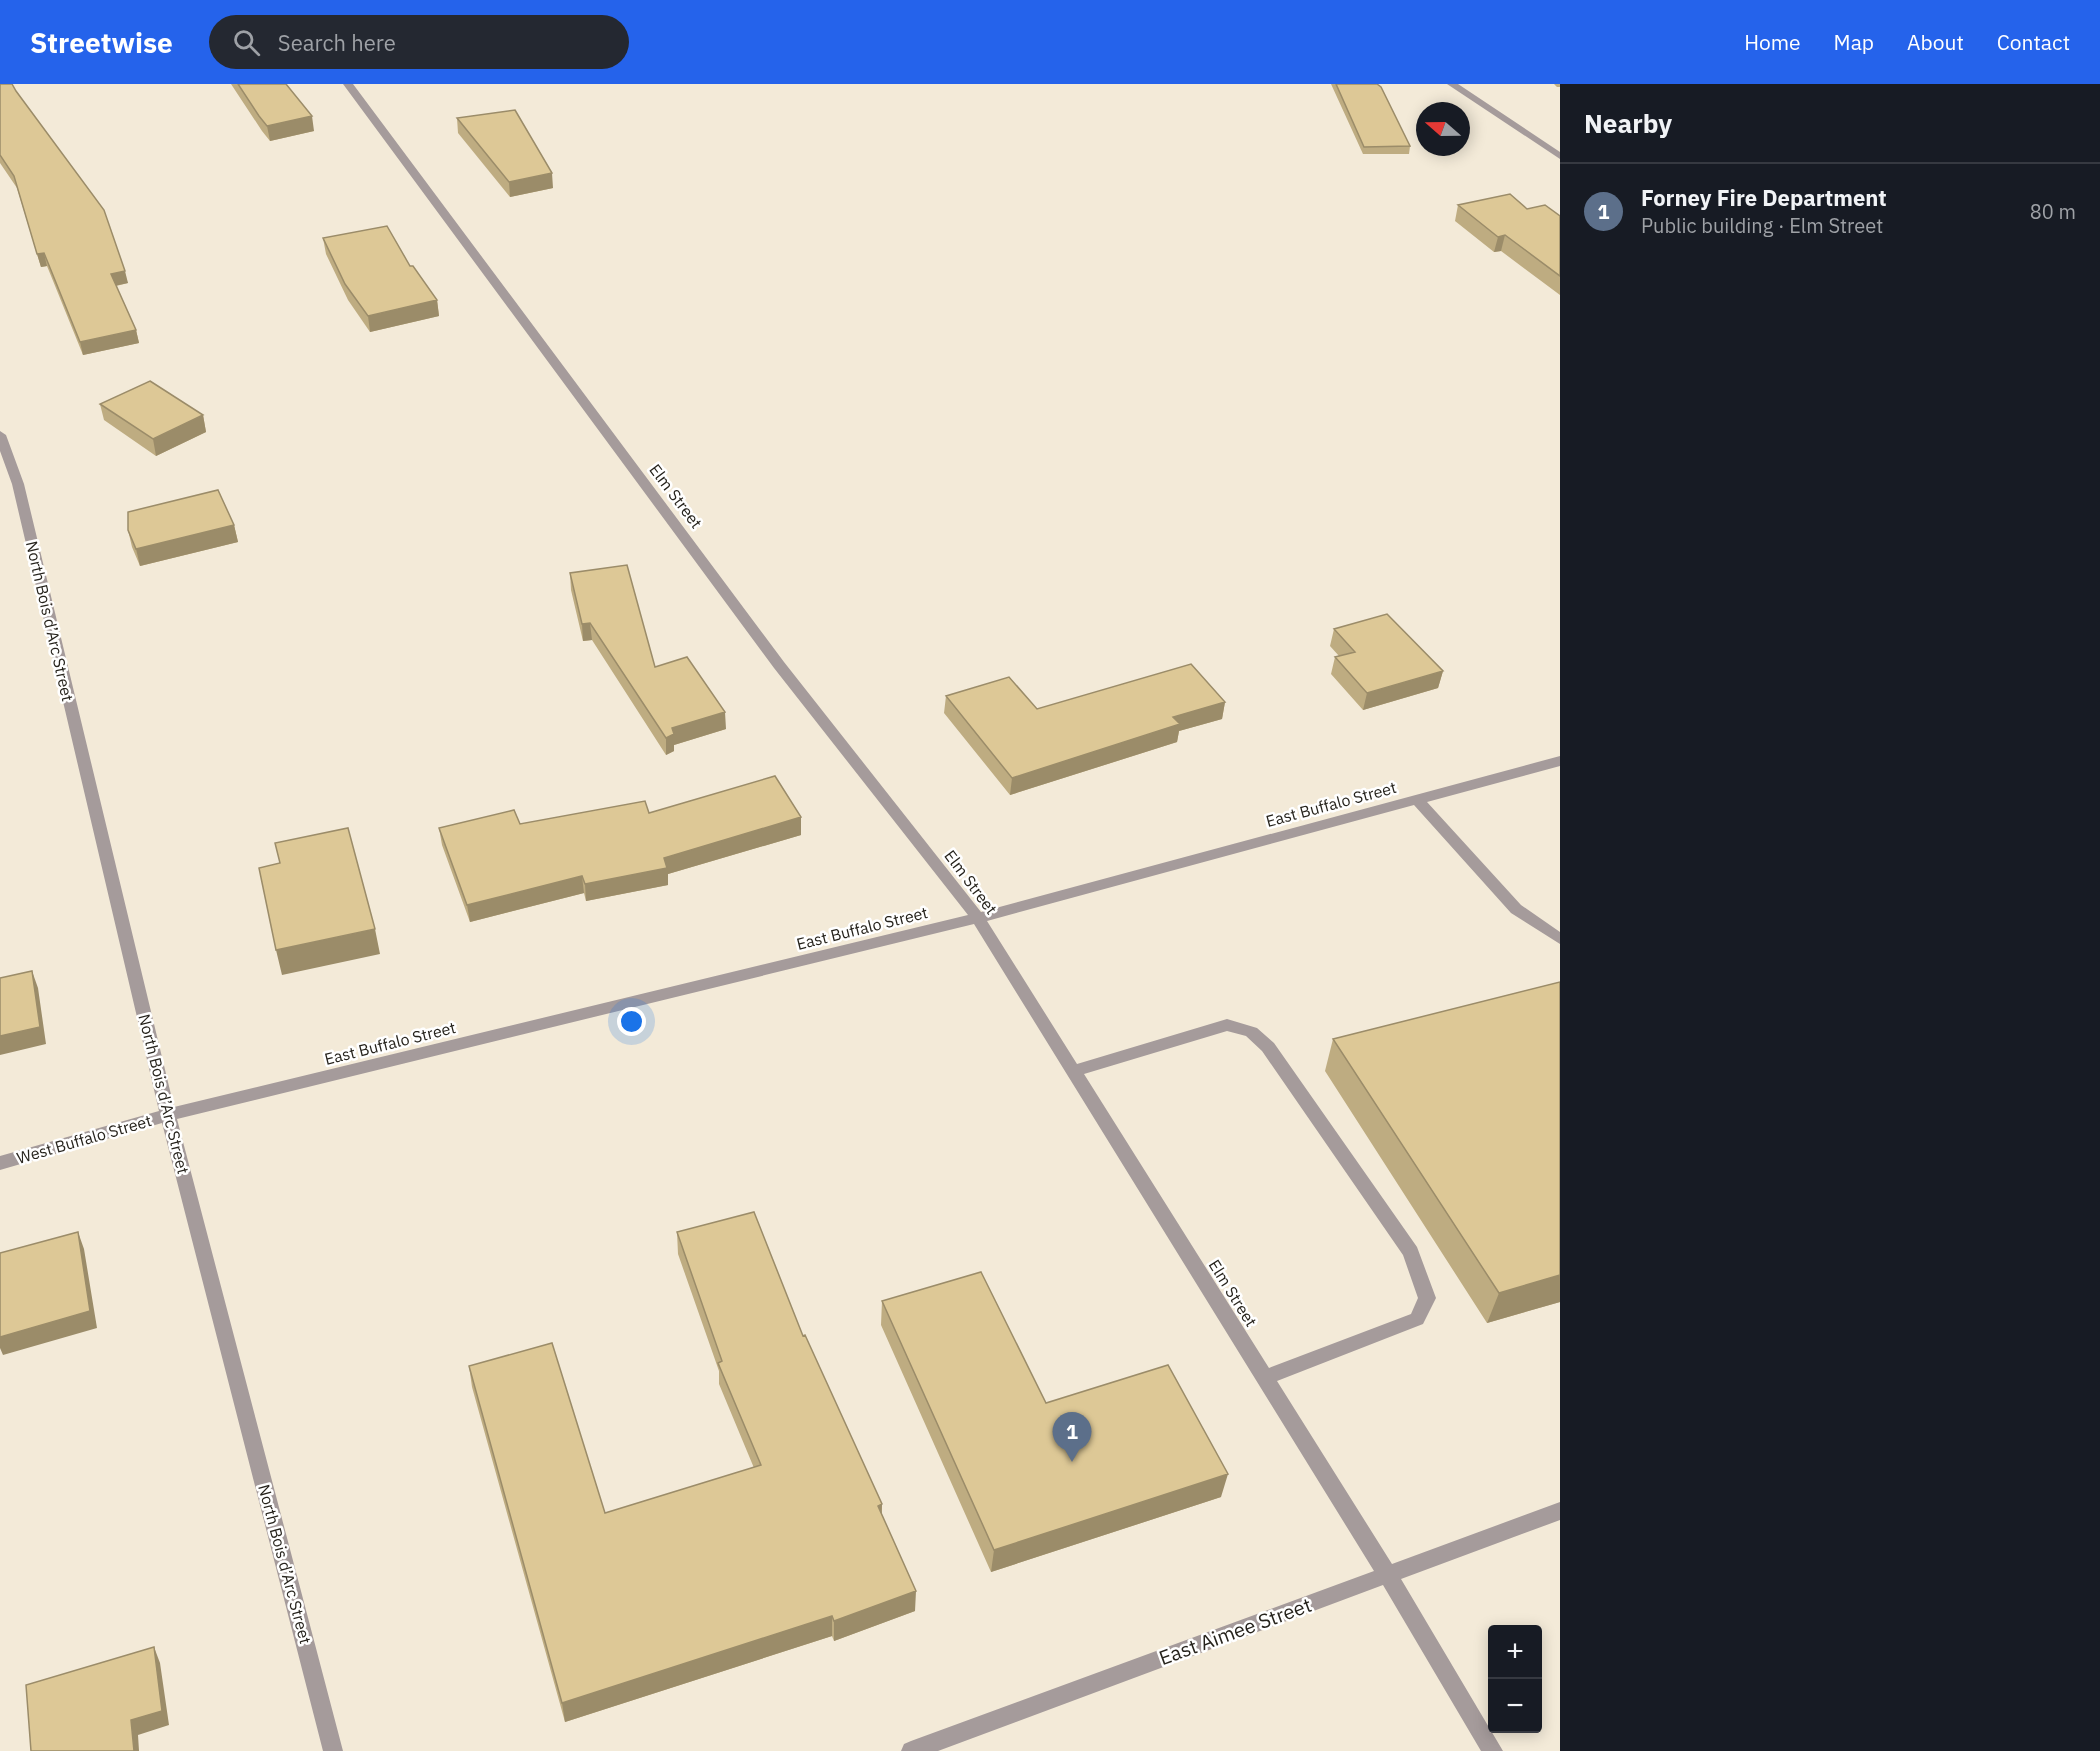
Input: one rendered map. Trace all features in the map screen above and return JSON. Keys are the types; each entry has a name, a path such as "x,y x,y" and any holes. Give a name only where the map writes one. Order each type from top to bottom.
{"street":[{"name":"Elm Street","path":"348,84 779,665 978,918 1388,1575 1493,1751"},
{"path":"1452,84 1560,156"},
{"name":"North Bois d’Arc Street","path":"0,435 18,484 168,1115 333,1751"},
{"name":"East Buffalo Street","path":"168,1115 978,918 1560,761"},
{"path":"1417,800 1516,909 1560,939"},
{"path":"1073,1071 1227,1025 1251,1032 1268,1047 1411,1252 1427,1298 1417,1319 1265,1377"},
{"name":"West Buffalo Street","path":"0,1163 168,1115"},
{"name":"East Aimee Street","path":"911,1751 1560,1511"}],"building":[{"path":"0,84 12,84 104,210 125,271 111,274 136,330 80,342 44,253 37,254 14,176 0,155"},
{"path":"238,84 286,84 312,116 267,126"},
{"path":"1336,84 1377,84 1381,87 1410,146 1364,147"},
{"path":"515,110 552,173 509,182 457,118"},
{"path":"1510,194 1527,209 1545,205 1560,216 1560,276 1505,235 1498,237 1458,205"},
{"path":"387,226 410,266 413,266 437,300 368,316 345,284 323,238"},
{"path":"150,381 203,415 153,439 100,404"},
{"path":"218,490 234,525 136,549 128,530 128,512"},
{"path":"627,565 655,667 687,657 725,712 672,728 674,734 666,738 590,623 582,624 570,573"},
{"path":"1387,614 1443,671 1367,693 1335,657 1355,652 1334,629"},
{"path":"1191,664 1225,702 1173,717 1180,724 1012,778 946,696 1009,677 1037,709"},
{"path":"775,776 801,817 664,858 667,868 585,884 582,876 467,905 439,828 514,810 520,824 645,801 649,813"},
{"path":"348,828 375,929 276,950 259,868 280,863 275,843"},
{"path":"32,971 40,1027 0,1036 0,978"},
{"path":"1560,982 1560,1275 1499,1293 1333,1039"},
{"path":"754,1212 803,1336 805,1335 882,1504 878,1506 916,1591 834,1621 832,1616 562,1703 469,1366 552,1343 605,1513 761,1465 718,1363 722,1361 677,1232"},
{"path":"78,1232 90,1311 0,1337 0,1253"},
{"path":"981,1272 1046,1403 1168,1365 1228,1474 994,1550 882,1301"},
{"path":"154,1647 162,1711 131,1720 134,1751 31,1751 26,1685"}],"place":[{"name":"Forney Fire Department","path":"1072,1462"}]}
